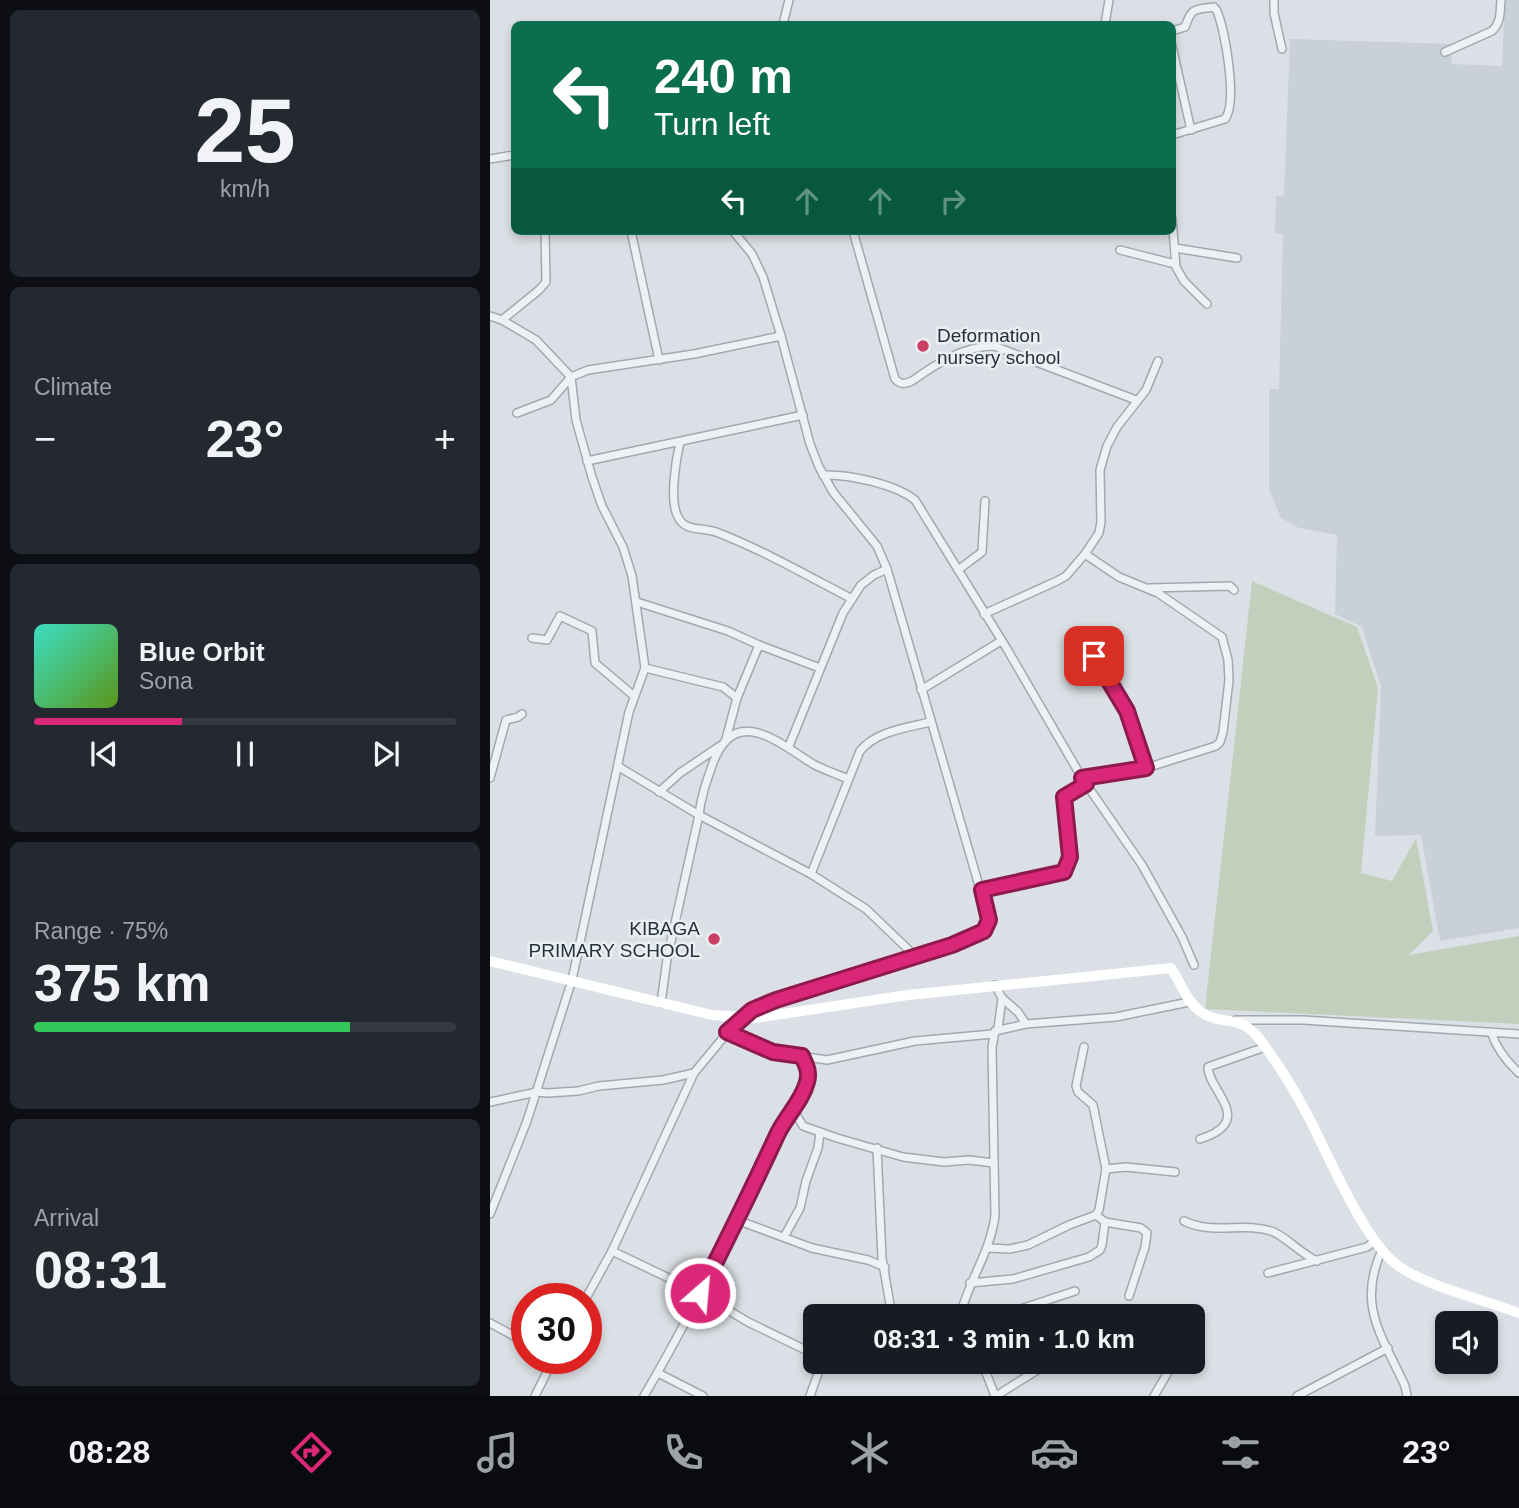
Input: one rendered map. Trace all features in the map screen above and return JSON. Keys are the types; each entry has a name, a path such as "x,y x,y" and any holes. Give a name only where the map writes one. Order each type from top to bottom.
{"street":[{"path":"784,21 789,0"},
{"path":"1106,21 1109,0"},
{"path":"1274,0 1274,13 1282,48"},
{"path":"1445,52 1492,31 1500,16 1501,0"},
{"path":"1176,30 1185,27 1191,12 1213,4 1222,24 1228,51 1230,108 1228,117 1176,134"},
{"path":"1176,73 1191,130"},
{"path":"1176,94 1182,95"},
{"path":"490,159 511,156"},
{"path":"502,320 546,282 545,235"},
{"path":"632,235 659,360"},
{"path":"594,1283 612,1251 694,1073 727,1032 752,1010 952,945 984,931 989,920 887,569 877,546 833,492 823,475 810,444 763,277 752,254 736,235"},
{"path":"854,235 895,379 899,383 912,381 958,353 979,346 993,346 1136,400"},
{"path":"1174,235 1175,264 1184,281 1206,304"},
{"path":"1175,248 1237,258"},
{"path":"1120,250 1175,264"},
{"path":"490,316 536,340 571,377 576,420 587,461 602,506 623,547 637,602 645,668 634,696 572,979 537,1092 490,1214"},
{"path":"517,413 551,400 571,377 598,368 659,360 781,336"},
{"path":"984,614 1066,576 1085,554 1100,528 1100,470 1107,446 1136,400 1146,390 1158,361"},
{"path":"587,461 803,415"},
{"path":"680,442 674,466 676,510 686,527 714,531 852,599"},
{"path":"823,475 838,474 913,497 1084,781 1142,865 1182,937 1194,965"},
{"path":"958,570 982,552 985,501"},
{"path":"982,890 1064,872 1070,857 1064,797 1084,781 1146,768 1210,749 1219,744 1223,732 1229,680 1228,660 1222,637 1148,588 1119,577 1085,554"},
{"path":"789,746 843,613 861,585 887,569"},
{"path":"1148,588 1230,586 1234,590"},
{"path":"637,602 728,631 820,668"},
{"path":"532,638 547,640 560,616 592,631 595,663 634,696"},
{"path":"921,690 1001,641"},
{"path":"660,1003 701,797 759,645"},
{"path":"1094,656 1127,711 1146,768"},
{"path":"645,668 723,687 737,698"},
{"path":"490,778 506,720 522,714"},
{"path":"811,874 848,779 866,743 886,734 930,722"},
{"path":"659,792 733,734 746,730 789,746 816,766 848,779"},
{"path":"619,766 699,815 811,874 866,909 914,956"},
{"path":"490,961 712,1015 743,1018 767,1017 908,995 1169,968 1173,970 1189,1002 1203,1014 1235,1020 1303,1020 1519,1034"},
{"path":"995,985 1002,998 1018,1012 1026,1024"},
{"path":"964,1304 970,1283 988,1248 995,1216 996,1032 1002,998"},
{"path":"727,1032 773,1052 827,1060 915,1041 996,1032 1026,1024 1116,1017 1189,1002"},
{"path":"1235,1020 1253,1031 1292,1087 1346,1191 1379,1246 1400,1267 1431,1282 1519,1313"},
{"path":"1491,1031 1493,1039 1519,1073"},
{"path":"988,1248 1010,1249 1028,1245 1096,1215 1099,1210 1107,1169 1093,1105 1078,1092 1076,1086 1084,1047"},
{"path":"1200,1139 1214,1134 1223,1126 1226,1118 1225,1102 1209,1074 1208,1067 1265,1047"},
{"path":"644,1396 700,1293 780,1129 794,1111 809,1075 802,1056"},
{"path":"490,1102 537,1092 578,1091 599,1086 663,1080 694,1073"},
{"path":"794,1111 803,1126 912,1158 994,1163"},
{"path":"783,1237 800,1208 818,1148 820,1132"},
{"path":"877,1148 878,1201 890,1304"},
{"path":"1107,1169 1126,1167 1175,1172"},
{"path":"1096,1215 1104,1222 1140,1228 1147,1233 1129,1297"},
{"path":"737,1220 812,1248 868,1260 885,1267"},
{"path":"970,1283 1021,1277 1089,1257 1100,1250 1104,1222"},
{"path":"1184,1222 1192,1226 1215,1229 1276,1232 1304,1255 1317,1261"},
{"path":"1268,1273 1379,1246"},
{"path":"1379,1246 1373,1270 1373,1316 1407,1396"},
{"path":"612,1251 700,1293 748,1322 803,1349"},
{"path":"1038,1304 1075,1291"},
{"path":"490,1323 511,1334"},
{"path":"1297,1396 1388,1348"},
{"path":"658,1373 703,1396"},
{"path":"535,1396 546,1374"},
{"path":"810,1396 818,1374"},
{"path":"987,1374 995,1396 1031,1374"},
{"path":"1154,1396 1167,1374"}],"shaded area":[{"path":"1505,0 1519,0 1519,928 1440,941 1421,835 1375,836 1381,687 1362,627 1335,614 1337,535 1299,528 1281,518 1269,489 1269,389 1279,389 1283,234 1275,233 1276,196 1284,195 1290,39 1452,44 1451,64 1502,66"}],"green space":[{"path":"1252,581 1357,627 1378,688 1361,873 1392,881 1416,838 1433,931 1409,955 1519,936 1519,1024 1205,1009"}],"place":[{"name":"Deformation nursery school","path":"923,346"},
{"name":"KIBAGA PRIMARY SCHOOL","path":"714,939"}],"route":[{"path":"700,1293 760,1175 780,1129 794,1111 809,1075 802,1056 773,1052 727,1032 752,1010 776,1000 952,945 984,931 989,920 982,890 1064,872 1070,857 1064,797 1086,784 1082,778 1146,768 1127,711 1094,656"}]}
